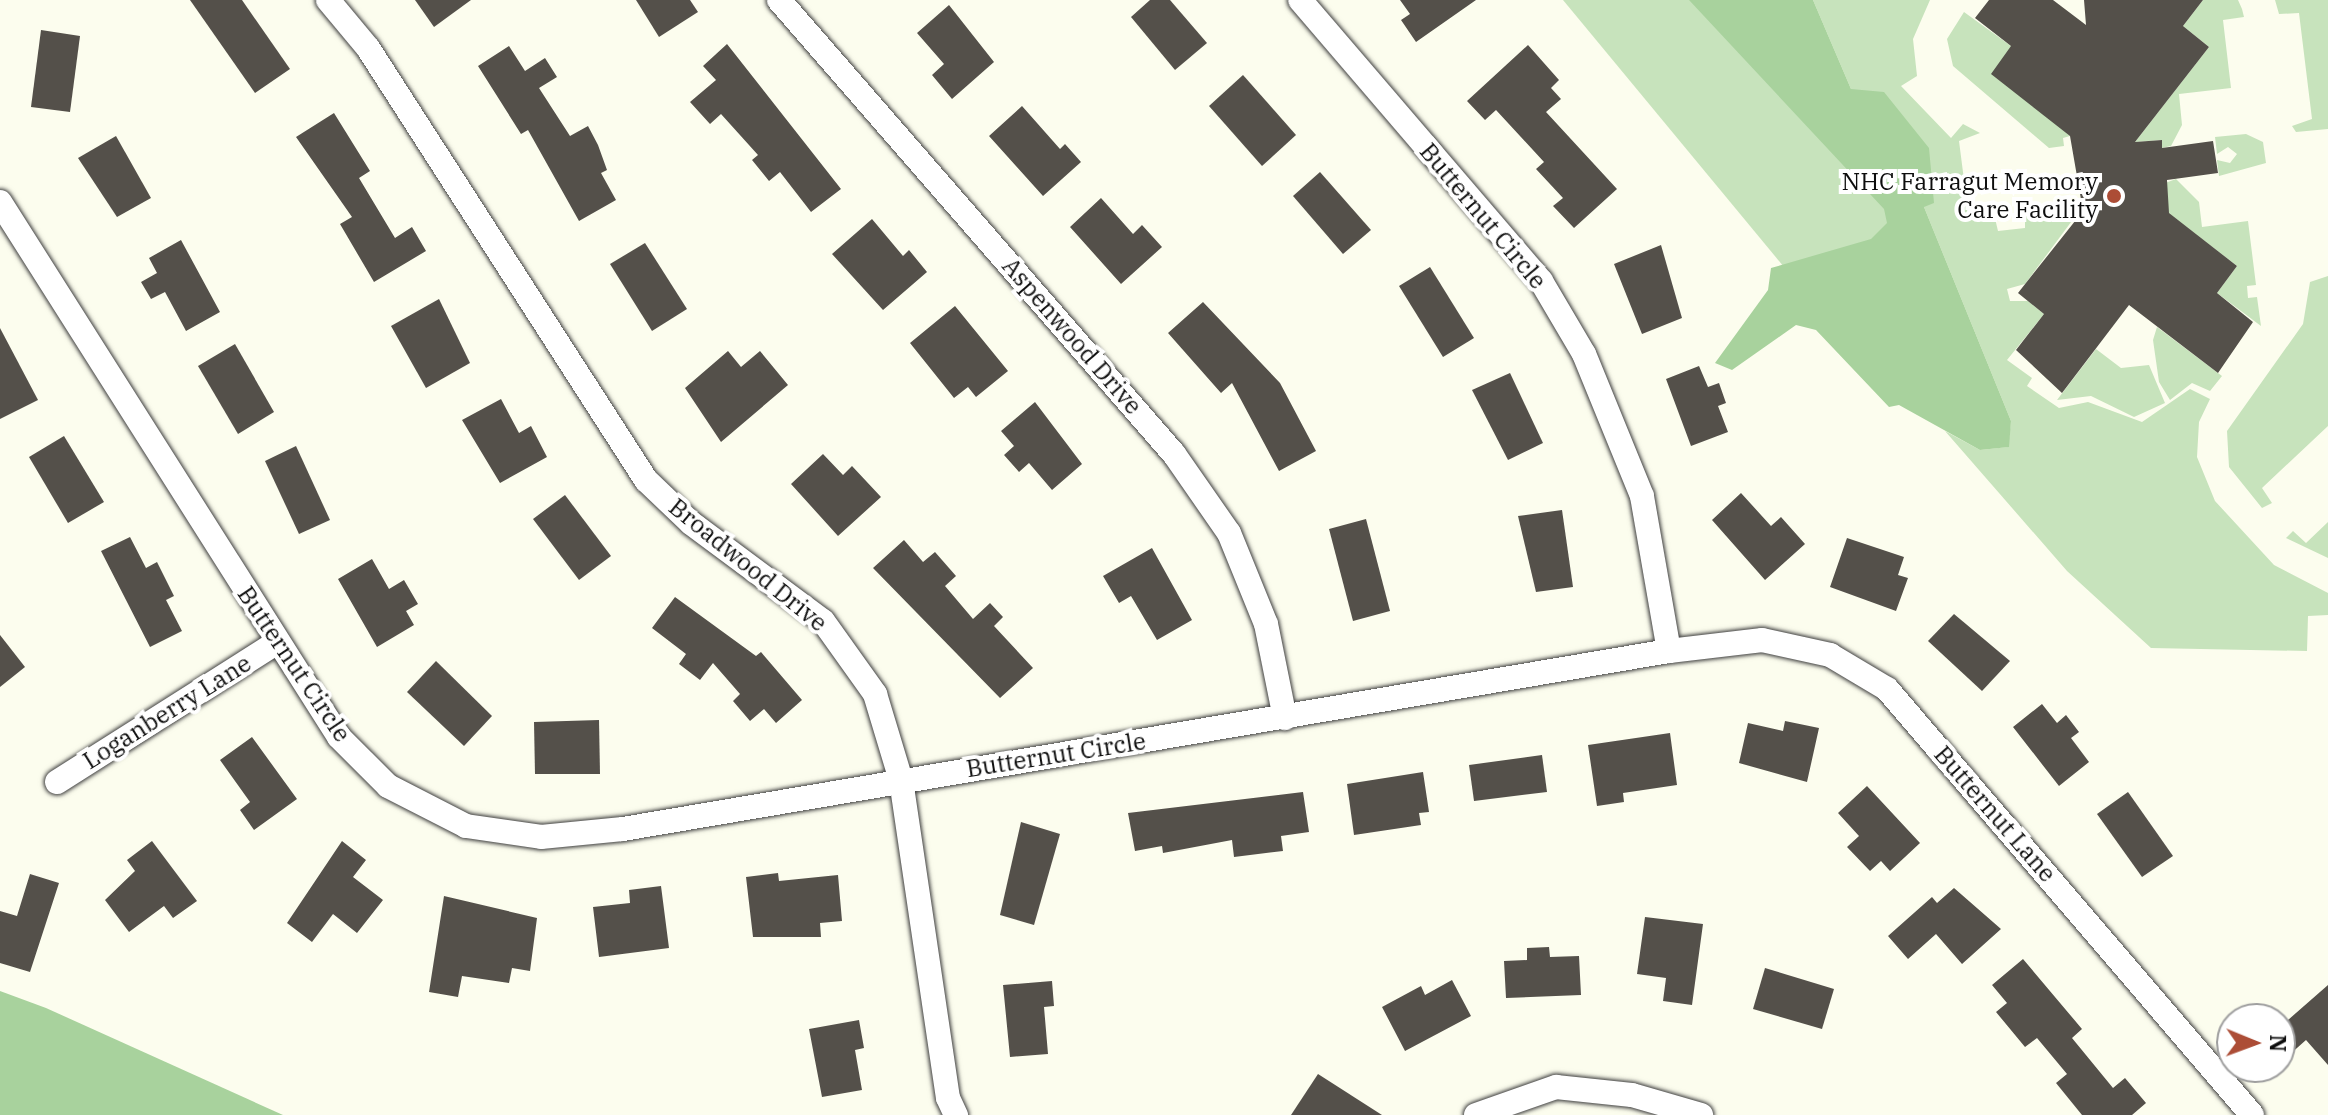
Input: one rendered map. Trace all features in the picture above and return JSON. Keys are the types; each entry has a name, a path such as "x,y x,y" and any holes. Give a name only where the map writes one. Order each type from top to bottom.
{"street":[{"name":"Broadwood Drive","path":"328,0 368,48 646,480 691,523 823,621 875,694 901,780 948,1098 956,1115"},
{"name":"Aspenwood Drive","path":"779,0 1174,454 1229,533 1266,624 1285,718"},
{"name":"Butternut Circle","path":"0,202 276,643 339,737 388,786 466,826 541,837 623,829 1669,651 1642,496 1584,354 1541,281 1300,0"},
{"name":"Butternut Lane","path":"1669,651 1762,640 1830,655 1887,689 2252,1115"},
{"name":"Loganberry Lane","path":"57,782 276,643"},
{"path":"1476,1115 1556,1087 1632,1095 1701,1115"}],"green space":[{"path":"1563,0 1713,0 1906,215 1803,290"},
{"path":"1689,0 1813,0 1851,89 1884,92 1929,148 1934,203 1924,207 2011,421 2009,447 1980,450 1899,405 1889,407 1816,330 1796,325 1732,370 1715,363 1768,290 1771,268 1871,239 1887,223 1884,209"},
{"path":"1813,0 1930,0 1913,39 1917,76 1901,86 1951,138 1963,124 1980,133 1959,141 1968,211 1993,210 1998,231 2025,228 2025,204 2083,206 2025,284 2007,289 2010,301 2028,301 2044,314 2007,360 2032,378 2027,386 2059,408 2088,402 2142,422 2190,389 2210,399 2199,422 2197,457 2215,501 2274,565 2328,593 2328,615 2308,616 2307,651 2151,648 2067,571 1945,431 1980,450 2008,447 2011,421 1924,207 1851,89"},
{"path":"2203,0 2238,0 2242,9 2244,17 2223,20 2231,88 2179,94 2182,125 2171,146 2162,148 2161,140 2135,142 2209,47 2183,26"},
{"path":"2275,0 2328,0 2328,129 2296,132 2292,126 2312,119 2299,13 2279,14"},
{"path":"1964,12 2011,46 2070,136 2063,138 2064,146 2049,148 1953,66 1947,39"},
{"path":"2246,134 2263,142 2266,163 2219,176 2217,160 2230,163 2237,154 2228,147 2217,154 2215,137"},
{"path":"2176,179 2199,202 2202,227 2248,221 2256,285 2247,286 2248,298 2257,297 2261,326 2217,293 2237,266 2141,192"},
{"path":"2328,276 2328,426 2262,488 2272,503 2262,508 2229,467 2227,431 2303,324 2310,282"},
{"path":"2157,327 2222,376 2210,391 2192,383 2170,400 2159,382 2153,340"},
{"path":"2096,349 2121,368 2149,365 2165,403 2134,417 2091,396 2057,400"},
{"path":"2328,522 2328,558 2286,538 2293,531 2306,543"},
{"path":"0,991 46,1008 283,1115 0,1115"}],"building":[{"path":"190,0 242,0 290,69 255,93"},
{"path":"415,0 471,0 434,27"},
{"path":"636,0 690,0 698,12 659,37"},
{"path":"1150,0 1170,0 1207,43 1175,70 1131,17"},
{"path":"1400,0 1476,0 1416,42 1401,20 1410,14"},
{"name":"NHC Farragut Memory Care Facility","path":"1989,0 2053,0 2086,25 2084,0 2203,0 2183,26 2209,47 2135,142 2162,140 2162,148 2213,141 2218,173 2167,180 2169,213 2237,266 2217,293 2253,322 2218,373 2129,305 2062,393 2016,350 2044,314 2018,293 2083,211 2070,136 1991,74 2011,46 1975,18"},
{"path":"949,5 994,62 952,99 932,75 944,64 917,33"},
{"path":"41,30 80,36 70,112 31,107"},
{"path":"727,44 841,189 811,212 780,172 769,181 752,160 758,155 721,114 710,124 690,102 716,80 703,66"},
{"path":"1528,45 1559,80 1551,88 1561,99 1546,112 1617,189 1574,228 1553,206 1563,198 1536,169 1544,162 1496,110 1485,120 1467,101"},
{"path":"509,46 525,71 545,58 557,77 539,88 570,136 588,126 598,145 607,170 601,173 616,200 579,221 528,130 521,134 478,66"},
{"path":"1243,75 1296,135 1262,166 1209,106"},
{"path":"1022,106 1060,149 1065,144 1081,162 1043,196 989,136"},
{"path":"334,113 370,171 359,178 395,238 412,227 426,251 374,282 340,224 352,217 296,137"},
{"path":"116,136 151,198 117,217 78,158"},
{"path":"1320,172 1371,230 1343,254 1293,196"},
{"path":"1101,198 1133,234 1142,225 1162,247 1121,284 1070,227"},
{"path":"872,219 903,256 909,250 927,272 883,310 832,254"},
{"path":"181,240 220,312 186,331 165,292 151,299 141,282 157,273 149,258"},
{"path":"645,243 687,309 652,331 610,264"},
{"path":"1661,245 1682,318 1642,334 1614,264"},
{"path":"1430,267 1474,338 1443,357 1399,286"},
{"path":"439,299 470,363 426,388 391,326"},
{"path":"1203,302 1280,383 1316,451 1279,471 1232,383 1221,393 1168,333"},
{"path":"955,306 1008,371 976,397 968,387 954,398 910,343"},
{"path":"0,328 38,400 0,419"},
{"path":"235,344 274,412 238,434 198,366"},
{"path":"728,351 741,367 760,351 788,385 721,442 685,388"},
{"path":"1699,366 1708,387 1719,383 1726,403 1718,406 1728,432 1691,446 1666,379"},
{"path":"1510,373 1543,443 1508,460 1472,390"},
{"path":"501,399 519,433 531,426 547,457 500,483 462,420"},
{"path":"1035,402 1082,464 1052,490 1029,463 1019,472 1004,455 1014,446 1001,431"},
{"path":"64,436 104,502 68,523 29,457"},
{"path":"296,446 330,520 299,534 265,461"},
{"path":"823,454 843,475 852,466 881,497 838,536 791,484"},
{"path":"1741,493 1771,526 1781,517 1805,544 1765,580 1712,520"},
{"path":"565,495 611,556 579,580 533,519"},
{"path":"1562,510 1573,587 1536,592 1518,516"},
{"path":"1366,519 1390,611 1353,621 1329,529"},
{"path":"130,537 146,568 157,562 174,596 166,600 182,631 150,647 101,551"},
{"path":"1847,538 1904,557 1898,575 1908,578 1896,611 1830,587"},
{"path":"904,540 923,562 935,552 956,576 945,586 973,619 990,603 1003,617 994,626 1033,668 1000,698 873,568"},
{"path":"1152,548 1192,620 1157,640 1131,596 1119,603 1103,576"},
{"path":"372,559 389,589 404,580 418,604 406,611 414,625 377,647 338,579"},
{"path":"675,597 756,656 761,652 802,700 776,723 764,709 750,721 733,701 740,694 713,663 700,680 679,664 686,654 652,628"},
{"path":"1954,614 2010,661 1982,691 1928,641"},
{"path":"0,635 25,667 0,687"},
{"path":"436,661 492,716 464,746 407,692"},
{"path":"2042,704 2057,723 2066,715 2079,732 2071,738 2089,762 2059,786 2013,727"},
{"path":"599,720 600,774 535,774 534,722"},
{"path":"1785,721 1819,728 1807,782 1739,763 1748,723 1783,731"},
{"path":"1670,733 1677,785 1623,793 1624,802 1597,806 1588,745"},
{"path":"252,737 297,799 254,830 240,810 250,802 220,760"},
{"path":"1542,755 1547,792 1474,801 1469,765"},
{"path":"1423,772 1429,812 1419,813 1421,825 1354,835 1347,784"},
{"path":"1867,786 1920,843 1890,871 1881,861 1870,871 1847,847 1859,836 1838,813"},
{"path":"1303,792 1309,832 1281,836 1283,851 1234,857 1232,840 1163,853 1162,846 1135,851 1128,813"},
{"path":"2128,792 2173,856 2142,877 2097,814"},
{"path":"1021,822 1060,834 1034,925 1000,915"},
{"path":"152,841 197,901 173,918 164,906 129,932 105,900 135,871 127,860"},
{"path":"342,841 366,860 353,877 383,900 357,933 333,914 312,942 287,923"},
{"path":"778,873 779,881 838,875 842,921 820,923 821,937 753,937 746,877"},
{"path":"30,874 59,883 30,972 0,963 0,911 17,916"},
{"path":"661,886 669,948 599,957 593,907 630,903 629,890"},
{"path":"1954,888 2001,929 1962,964 1936,934 1908,959 1888,936 1932,897 1937,903"},
{"path":"444,896 537,918 530,971 512,968 509,983 462,976 458,997 429,992"},
{"path":"1645,917 1703,924 1692,1005 1663,1001 1666,978 1637,974"},
{"path":"1549,947 1550,957 1579,956 1581,995 1506,998 1504,961 1527,960 1527,948"},
{"path":"2023,959 2082,1029 2072,1038 2113,1088 2125,1078 2146,1103 2132,1115 2082,1115 2056,1083 2067,1074 2037,1038 2025,1047 1996,1012 2007,1003 1992,985"},
{"path":"1765,968 1834,989 1822,1029 1753,1009"},
{"path":"1452,980 1471,1016 1405,1051 1382,1007 1421,986 1425,995"},
{"path":"1052,981 1054,1006 1044,1007 1048,1054 1010,1057 1003,985"},
{"path":"2328,985 2328,1065 2306,1040 2296,1049 2296,1013"},
{"path":"859,1020 864,1048 855,1050 862,1090 822,1097 809,1029"},
{"path":"1318,1074 1382,1115 1291,1115"}],"place":[{"name":"NHC Farragut Memory Care Facility","path":"2114,196"}]}
